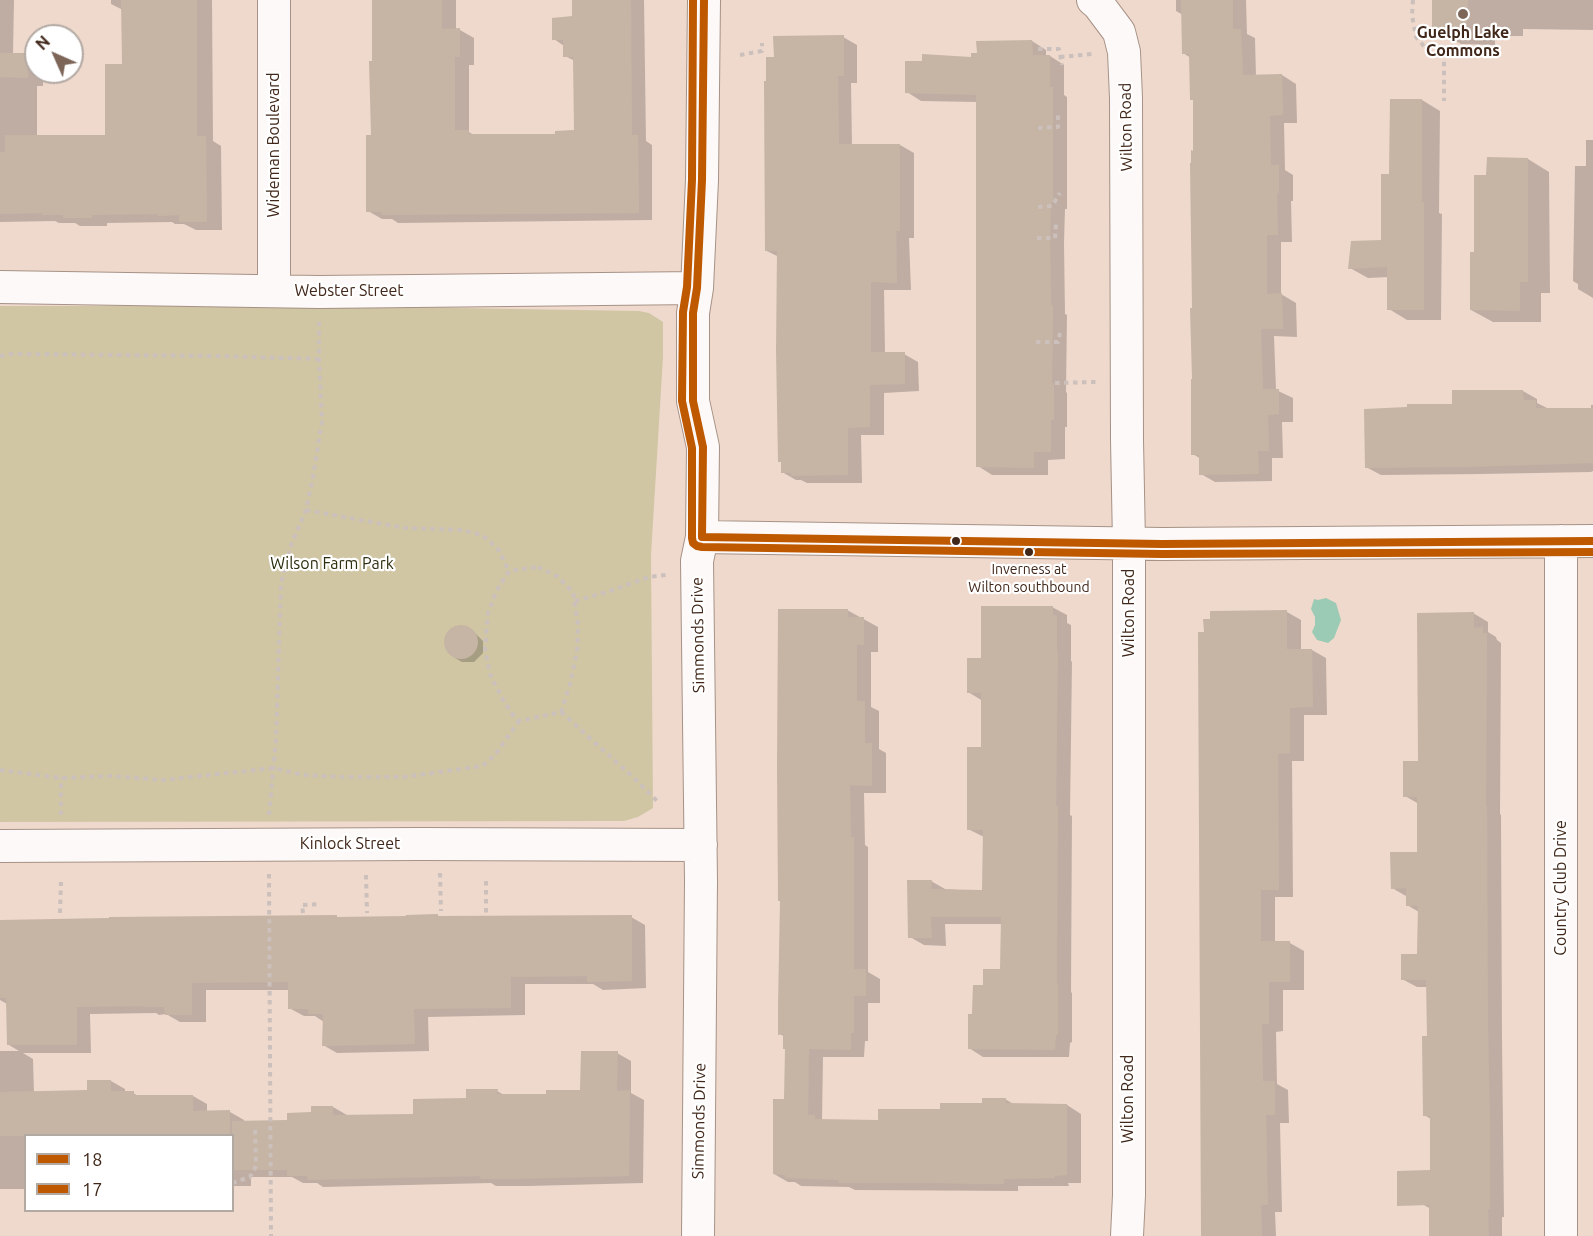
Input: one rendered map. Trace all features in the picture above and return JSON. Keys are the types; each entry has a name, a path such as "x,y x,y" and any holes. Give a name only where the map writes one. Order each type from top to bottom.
{"street":[{"name":"Wideman Boulevard","path":"274,0 274,291"},
{"name":"Simmonds Drive","path":"698,1236 701,845 697,561 702,537 703,447 693,401 693,312 697,288 702,171 704,0"},
{"name":"Wilton Road","path":"1093,0 1098,3 1119,32 1124,52 1126,114 1129,543 1129,1195 1127,1236"},
{"name":"Webster Street","path":"0,287 320,292 697,288"},
{"path":"702,537 1129,543 1593,541"},
{"name":"Country Club Drive","path":"1561,541 1561,1236"},
{"name":"Kinlock Street","path":"0,846 701,845"}],"path":[{"path":"1413,0 1412,15 1416,37 1429,52 1444,53 1444,101"},
{"path":"740,55 762,51 762,43"},
{"path":"1038,49 1059,49 1062,65"},
{"path":"1038,128 1058,127 1058,114"},
{"path":"1038,207 1052,206 1060,193"},
{"path":"1037,238 1055,238 1056,223"},
{"path":"271,1236 269,812 276,739 281,583 291,545 306,510 322,421 319,359 320,292"},
{"path":"1036,342 1058,342 1060,333"},
{"path":"0,356 11,354 319,359"},
{"path":"1055,383 1127,381"},
{"path":"306,510 405,528 462,531 482,535 498,549 509,571"},
{"path":"519,721 502,698 490,674 485,649 488,613 497,590 509,571 538,567 557,576 573,592 578,625 577,652 561,712"},
{"path":"575,601 649,577 666,575"},
{"path":"0,770 62,778 111,776 163,780 273,768 303,775 404,777 482,766 495,755 519,721 561,712"},
{"path":"561,712 657,801"},
{"path":"60,845 62,778"},
{"path":"366,844 367,913"},
{"path":"486,881 486,913"},
{"path":"60,913 61,882"},
{"path":"303,913 302,905 321,904"},
{"path":"234,1182 250,1176 256,1166 255,1128"}],"green space":[{"name":"Wilson Farm Park","path":"0,306 336,306 639,311 649,313 663,322 663,357 651,555 653,808 638,817 624,821 0,822"}],"shaded area":[{"path":"1326,598 1336,603 1341,620 1334,638 1328,643 1317,640 1312,632 1315,625 1315,617 1311,609 1314,599"}],"building":[{"path":"121,0 197,0 197,136 206,136 207,222 179,222 179,215 158,216 158,214 63,218 63,215 42,215 42,213 0,214 0,152 5,152 5,135 105,135 105,64 122,64"},
{"path":"372,0 442,0 442,29 460,28 460,57 455,57 455,130 469,130 469,134 555,134 555,131 574,130 573,57 563,57 563,40 552,40 552,18 572,16 572,0 631,0 632,135 638,135 639,213 382,215 382,212 366,212 366,135 371,135 369,61 372,61"},
{"path":"1181,0 1233,0 1233,29 1241,29 1243,75 1282,74 1283,115 1270,116 1271,165 1279,165 1279,193 1277,193 1278,235 1267,235 1267,294 1282,293 1283,329 1261,329 1263,389 1279,389 1279,414 1268,415 1269,451 1258,451 1259,474 1199,475 1199,455 1191,455 1190,163 1191,150 1193,151 1193,100 1190,100 1189,54 1182,54"},
{"path":"1432,0 1468,0 1467,29 1432,29"},
{"path":"844,35 844,76 838,76 839,144 900,144 900,231 896,231 897,283 871,282 871,352 905,352 905,384 870,385 870,427 848,428 848,475 791,476 791,473 781,473 781,462 778,462 777,251 765,251 764,81 766,81 766,57 774,57 773,36"},
{"path":"1032,40 1033,55 1050,55 1050,87 1053,87 1053,202 1051,202 1050,234 1054,420 1051,420 1051,452 1034,452 1034,468 976,467 976,95 905,93 905,61 922,61 922,54 971,57 971,53 977,53 976,41"},
{"path":"0,53 24,53 24,78 0,77"},
{"path":"1390,99 1422,99 1424,310 1387,310 1387,267 1348,269 1351,241 1381,240 1381,174 1389,174"},
{"path":"1487,157 1528,158 1528,282 1520,282 1520,311 1470,310 1470,252 1474,252 1474,175 1486,175"},
{"path":"1452,390 1523,390 1524,400 1536,400 1536,408 1593,408 1593,463 1365,468 1364,409 1407,407 1407,404 1452,404"},
{"path":"981,606 1053,606 1053,615 1057,616 1058,1035 1056,1035 1055,1050 968,1049 968,1014 972,1014 973,985 983,985 983,969 1000,969 1001,917 931,917 932,938 908,938 907,880 932,880 931,889 982,890 983,830 967,830 967,747 981,747 981,693 967,693 967,658 981,658"},
{"path":"778,609 848,609 848,617 864,617 864,645 857,645 857,701 865,701 865,743 872,743 872,786 850,785 851,837 854,837 854,969 866,969 866,996 854,996 854,1033 851,1033 851,1050 809,1049 808,1115 815,1115 815,1119 878,1120 878,1109 940,1109 940,1103 982,1103 982,1098 1006,1098 1006,1103 1067,1104 1067,1175 1055,1176 1055,1178 1004,1179 1004,1184 976,1184 839,1183 838,1180 785,1178 785,1175 773,1174 773,1099 784,1099 785,1049 783,1049 783,1034 778,1035 780,901 778,901 777,767"},
{"path":"1287,610 1287,649 1312,649 1313,707 1290,708 1290,753 1278,754 1279,890 1261,890 1261,941 1290,941 1290,982 1269,982 1269,1024 1262,1024 1263,1081 1275,1081 1275,1115 1266,1115 1268,1205 1261,1205 1262,1236 1201,1236 1198,632 1204,632 1203,619 1210,619 1210,611"},
{"path":"1474,612 1474,628 1483,627 1483,633 1487,633 1489,1236 1429,1236 1429,1205 1397,1206 1397,1171 1430,1170 1430,1116 1423,1116 1422,1036 1427,1036 1426,980 1401,980 1401,954 1417,954 1418,906 1406,906 1406,888 1391,889 1390,852 1417,852 1417,797 1403,797 1403,761 1418,761 1417,613"},
{"path":"461,625 473,630 478,642 473,654 461,659 449,654 444,642 449,630"},
{"path":"438,914 438,916 632,915 632,981 587,982 587,976 511,977 511,1008 414,1009 415,1044 322,1046 323,1014 308,1014 308,1009 288,1009 288,982 192,983 192,1015 165,1015 164,1007 77,1007 77,1045 7,1045 6,998 0,998 0,920"},
{"path":"581,1051 618,1051 617,1091 630,1090 629,1176 481,1179 480,1176 308,1180 307,1176 287,1176 287,1170 234,1170 232,1121 287,1120 287,1113 311,1112 311,1106 333,1106 333,1115 413,1114 413,1099 466,1098 466,1089 498,1089 497,1094 546,1094 546,1090 580,1090"},
{"path":"87,1080 111,1080 111,1091 134,1091 134,1095 193,1095 193,1111 230,1110 230,1134 0,1136 0,1092 87,1090"}],"transit line":[{"name":"17","path":"693,0 692,180 687,287 683,312 682,401 692,448 692,538 693,543 697,546 1162,554 1593,552"},
{"name":"18","path":"704,0 702,180 697,288 693,313 693,401 703,447 702,537 1162,544 1593,541"}],"place":[{"name":"Guelph Lake Commons","path":"1463,14"},
{"name":"Inverness at Wilton southbound","path":"1029,552"}]}
